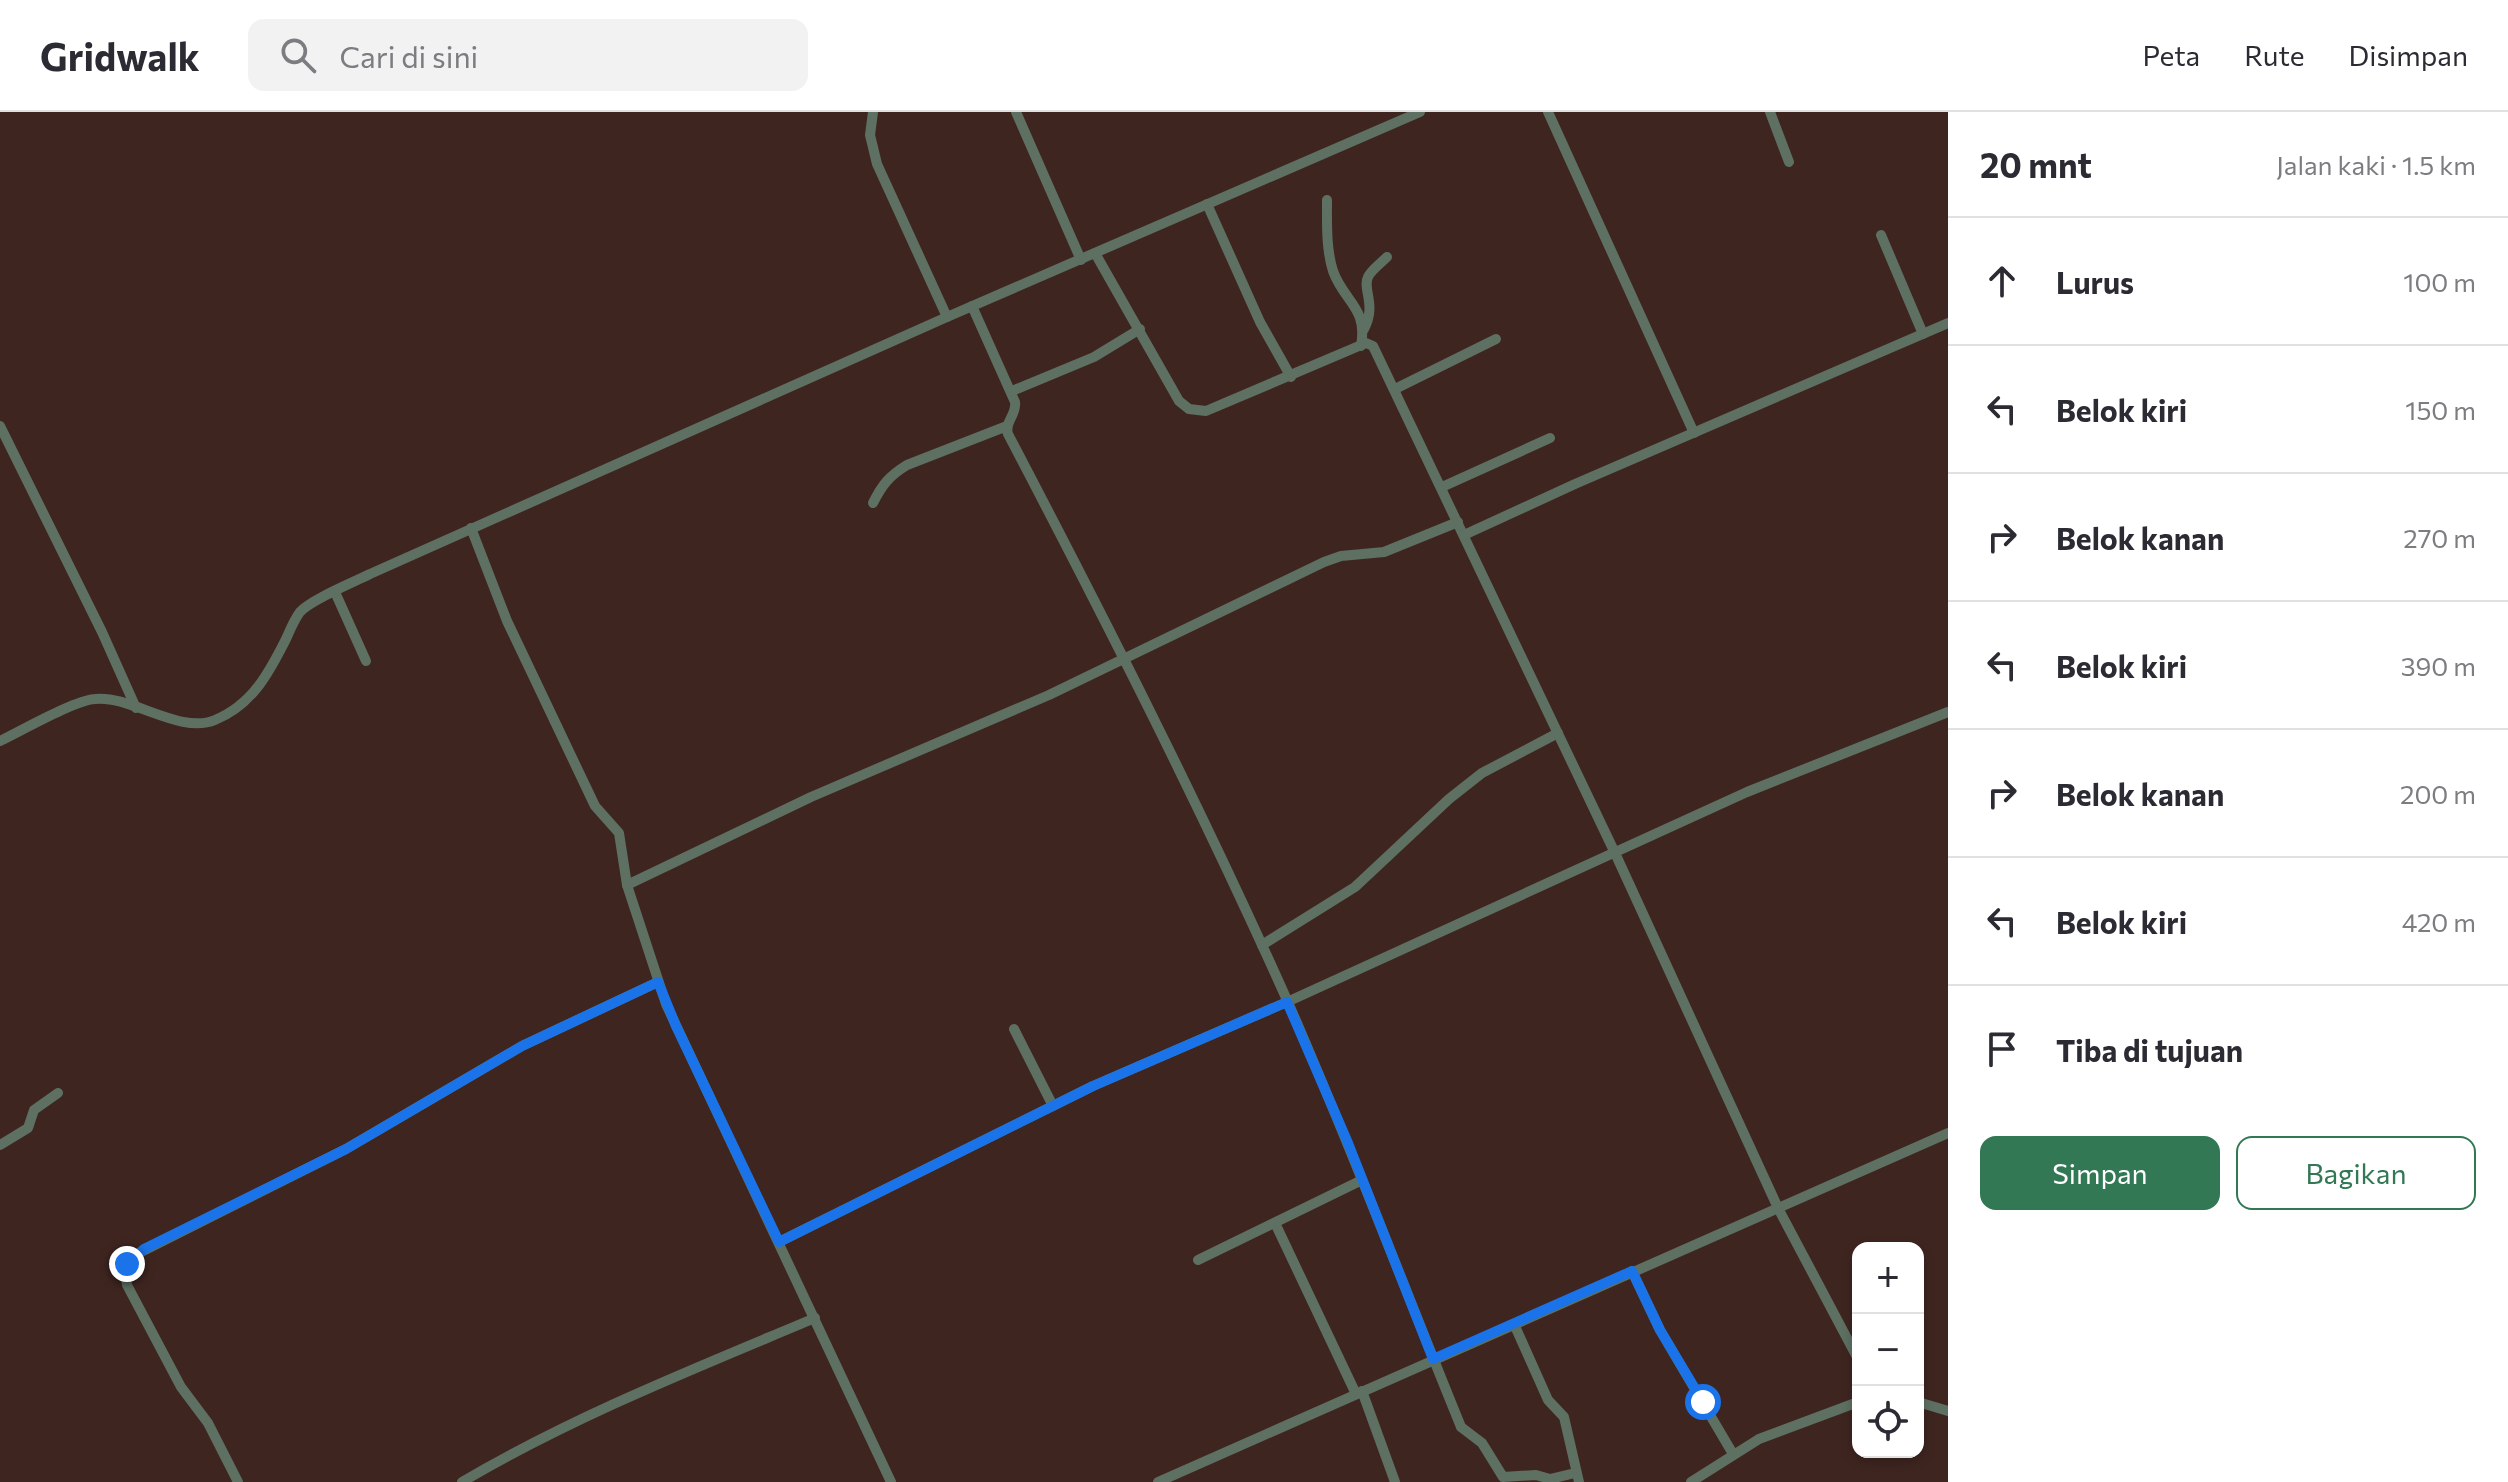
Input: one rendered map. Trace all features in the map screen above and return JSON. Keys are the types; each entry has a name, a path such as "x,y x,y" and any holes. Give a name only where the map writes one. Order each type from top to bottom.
{"street":[{"path":"873,112 870,135 877,164 947,317"},
{"path":"1016,112 1081,260"},
{"path":"0,741 93,699 110,700 193,723 211,722 255,692 301,611 313,602 471,528 947,317 1420,112"},
{"path":"1548,112 1694,433"},
{"path":"1770,112 1789,162"},
{"path":"1327,200 1332,269 1362,316 1364,331"},
{"path":"1207,204 1260,322 1291,377"},
{"path":"1881,235 1923,334"},
{"path":"1095,253 1179,401 1189,409 1206,411 1366,343 1373,346 1615,853 1778,1208 1852,1348"},
{"path":"1361,346 1370,318 1371,305 1366,284 1368,275 1387,257"},
{"path":"972,306 1012,391 1016,407 1007,426 1008,434 1125,658 1262,945 1362,1180 1461,1427 1482,1443 1503,1477 1577,1477 1564,1417 1548,1400 1514,1324"},
{"path":"1464,535 1948,323"},
{"path":"1012,391 1094,357 1140,329"},
{"path":"1395,389 1496,339"},
{"path":"0,426 136,708"},
{"path":"873,503 891,474 1007,426"},
{"path":"1442,487 1550,438"},
{"path":"627,885 826,790 1052,694 1332,558 1384,552 1458,522"},
{"path":"471,528 507,621 595,806 619,833 627,885 658,982 676,1026 891,1482"},
{"path":"335,592 366,661"},
{"path":"779,1242 1096,1085 1287,1002 1770,782 1948,712"},
{"path":"1262,945 1355,887 1449,799 1482,773 1558,733"},
{"path":"238,1482 208,1423 181,1387 127,1285 125,1273 133,1256 356,1144 522,1046 658,982"},
{"path":"1014,1029 1053,1106"},
{"path":"0,1145 28,1128 34,1110 58,1093"},
{"path":"1158,1482 1948,1133"},
{"path":"1198,1260 1362,1180"},
{"path":"1275,1223 1359,1392 1395,1482"},
{"path":"1632,1271 1660,1330 1733,1454"},
{"path":"462,1482 564,1429 815,1318"},
{"path":"1691,1482 1759,1439 1852,1404"},
{"path":"1924,1404 1948,1411"}],"route":[{"path":"127,1264 144,1249 375,1133 522,1046 658,982 779,1242 1093,1086 1287,1002 1348,1143 1433,1359 1632,1271 1660,1330 1703,1402"}]}
